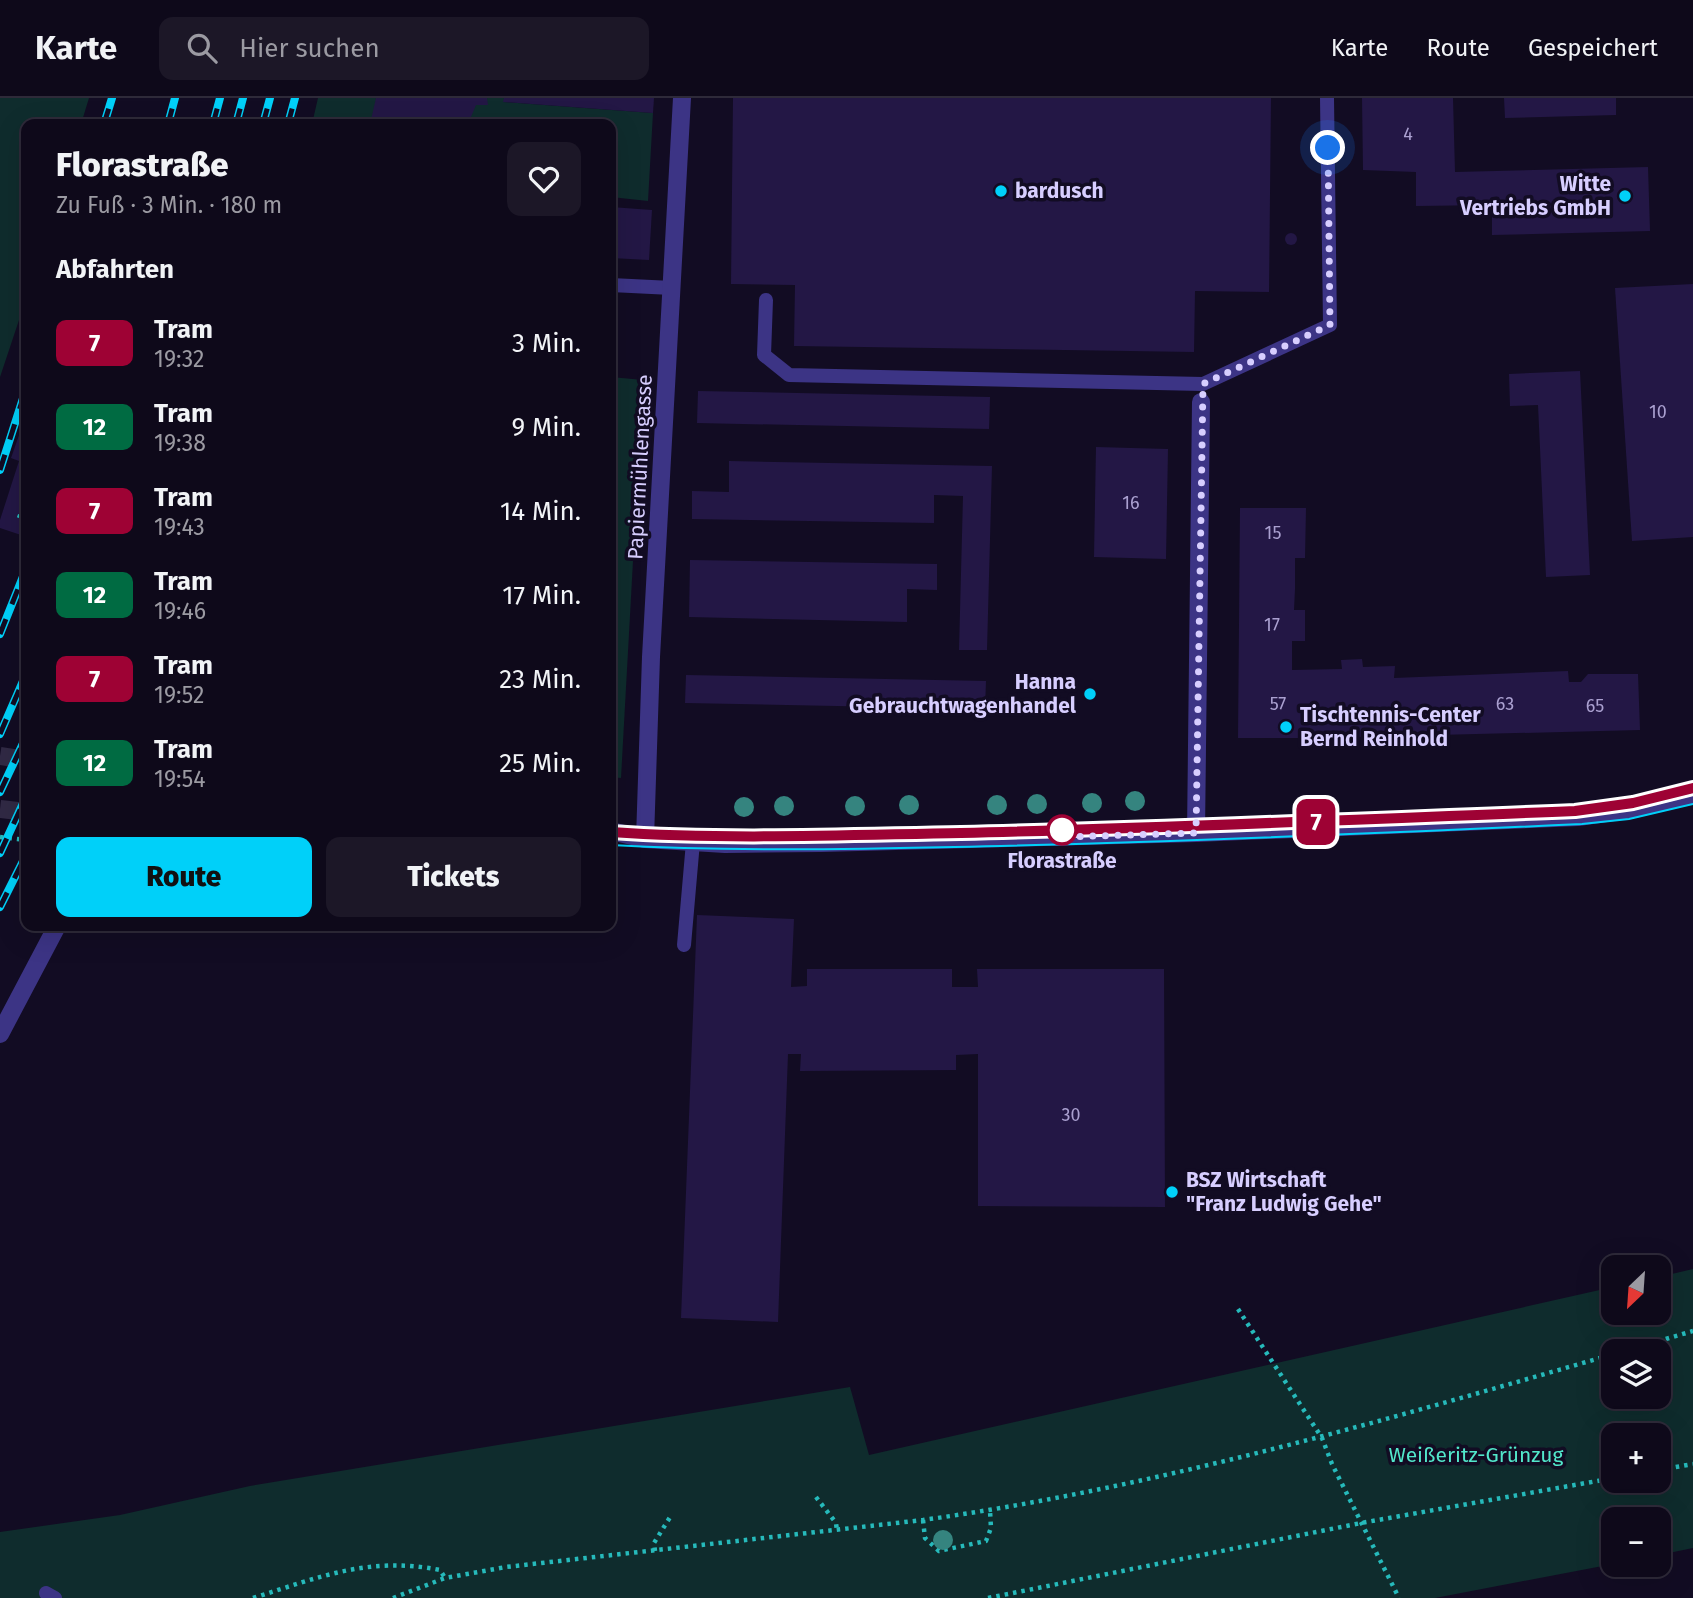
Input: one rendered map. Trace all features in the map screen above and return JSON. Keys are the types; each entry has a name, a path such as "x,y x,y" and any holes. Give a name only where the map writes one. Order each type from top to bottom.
{"street":[{"name":"Papiermühlengasse","path":"645,839 651,657 682,98"},
{"path":"1196,833 1201,402"},
{"path":"616,832 645,839 692,842 821,843 1196,833 1578,817 1634,809 1693,795"},
{"path":"616,843 645,839"},
{"path":"0,1034 54,931"}],"lane":[{"path":"766,300 764,355 789,375 1203,384 1330,325 1327,98"},
{"path":"616,285 672,288"},
{"path":"1201,402 1203,384"},
{"path":"684,945 692,842"}],"path":[{"path":"19,518 21,513"},
{"path":"0,836 21,840"},
{"path":"1238,1309 1322,1438 1399,1598"},
{"path":"1666,1339 1693,1331"},
{"path":"393,1598 445,1578 506,1567 923,1520 990,1511 1143,1482 1322,1438 1601,1358"},
{"path":"1671,1468 1693,1464"},
{"path":"988,1598 1361,1522 1601,1480"},
{"path":"816,1497 836,1523 837,1531"},
{"path":"923,1520 925,1538 939,1551 986,1541 991,1528 990,1511"},
{"path":"655,1551 654,1543 671,1514"},
{"path":"253,1598 351,1567 399,1564 418,1566 440,1570 445,1578"}],"green space":[{"path":"0,98 89,98 83,119 21,119 21,314 0,377"},
{"path":"318,98 504,98 504,102 653,113 648,201 616,198 616,119 313,119"},
{"path":"616,377 643,380 621,778 616,778"},
{"name":"Weißeritz-Grünzug","path":"1693,1269 1693,1548 1671,1553 1671,1507 1601,1507 1601,1566 1435,1598 0,1598 0,1532 120,1515 250,1486 850,1387 869,1455 1601,1290 1601,1325 1671,1325 1671,1274"}],"building":[{"path":"376,98 487,98 488,105 476,105 470,119 371,119"},
{"path":"504,98 654,98 653,113 503,102"},
{"name":"bardusch","path":"733,98 1271,98 1269,292 1195,291 1194,352 794,346 795,285 731,284"},
{"path":"1362,98 1453,98 1455,172 1648,167 1650,231 1492,235 1492,205 1416,206 1416,172 1363,170"},
{"path":"1504,98 1616,98 1616,115 1505,118"},
{"path":"616,207 652,210 649,260 616,258"},
{"path":"1291,233 1297,239 1291,245 1285,239"},
{"path":"1693,284 1693,537 1632,541 1615,288"},
{"path":"1580,371 1590,575 1546,577 1538,405 1510,406 1509,374"},
{"path":"698,391 990,397 989,429 697,423"},
{"path":"21,429 21,535 0,528 0,520 19,461 11,458"},
{"path":"1096,447 1168,449 1166,559 1094,557"},
{"path":"729,461 992,466 987,650 959,650 963,496 934,495 934,523 692,519 692,491 729,492"},
{"path":"1240,508 1306,508 1305,558 1295,558 1294,610 1305,610 1305,641 1292,641 1292,670 1342,669 1341,660 1362,659 1363,667 1395,666 1394,678 1568,671 1569,682 1581,682 1588,674 1638,674 1640,730 1238,738"},
{"path":"690,560 937,564 937,590 907,589 907,622 689,617"},
{"path":"686,675 986,681 985,709 685,703"},
{"path":"697,915 794,919 791,987 807,986 807,969 952,969 952,987 978,987 977,969 1164,969 1165,1207 978,1206 978,1054 956,1055 956,1070 800,1071 801,1054 788,1054 778,1322 681,1318"}],"tunnel":[{"path":"0,756 21,759"},
{"path":"0,809 21,811"}],"tram line":[{"path":"616,832 748,837 839,836 1575,811 1633,803 1693,788"},
{"name":"7","path":"616,832 726,837 1196,827 1575,811 1633,803 1693,788"},
{"path":"616,845 708,849 855,849 1292,836 1582,824 1629,819 1693,804"}],"railway":[{"path":"106,119 112,98"},
{"path":"169,119 175,98"},
{"path":"214,119 220,98"},
{"path":"237,119 243,98"},
{"path":"264,119 270,98"},
{"path":"289,119 295,98"},
{"path":"0,470 21,405"},
{"path":"0,634 21,582"},
{"path":"0,734 21,686"},
{"path":"0,792 21,748"},
{"path":"0,853 21,808"},
{"path":"0,907 21,865"}],"place":[{"name":"bardusch","path":"1001,191"},
{"name":"Witte Vertriebs GmbH","path":"1625,196"},
{"name":"Hanna Gebrauchtwagenhandel","path":"1090,694"},
{"name":"Tischtennis-Center Bernd Reinhold","path":"1286,727"},
{"name":"Florastraße","path":"1062,830"},
{"name":"BSZ Wirtschaft \"Franz Ludwig Gehe\"","path":"1172,1192"}],"route":[{"path":"1062,830 1062,837 1196,833 1203,384 1330,325 1328,148"}]}
